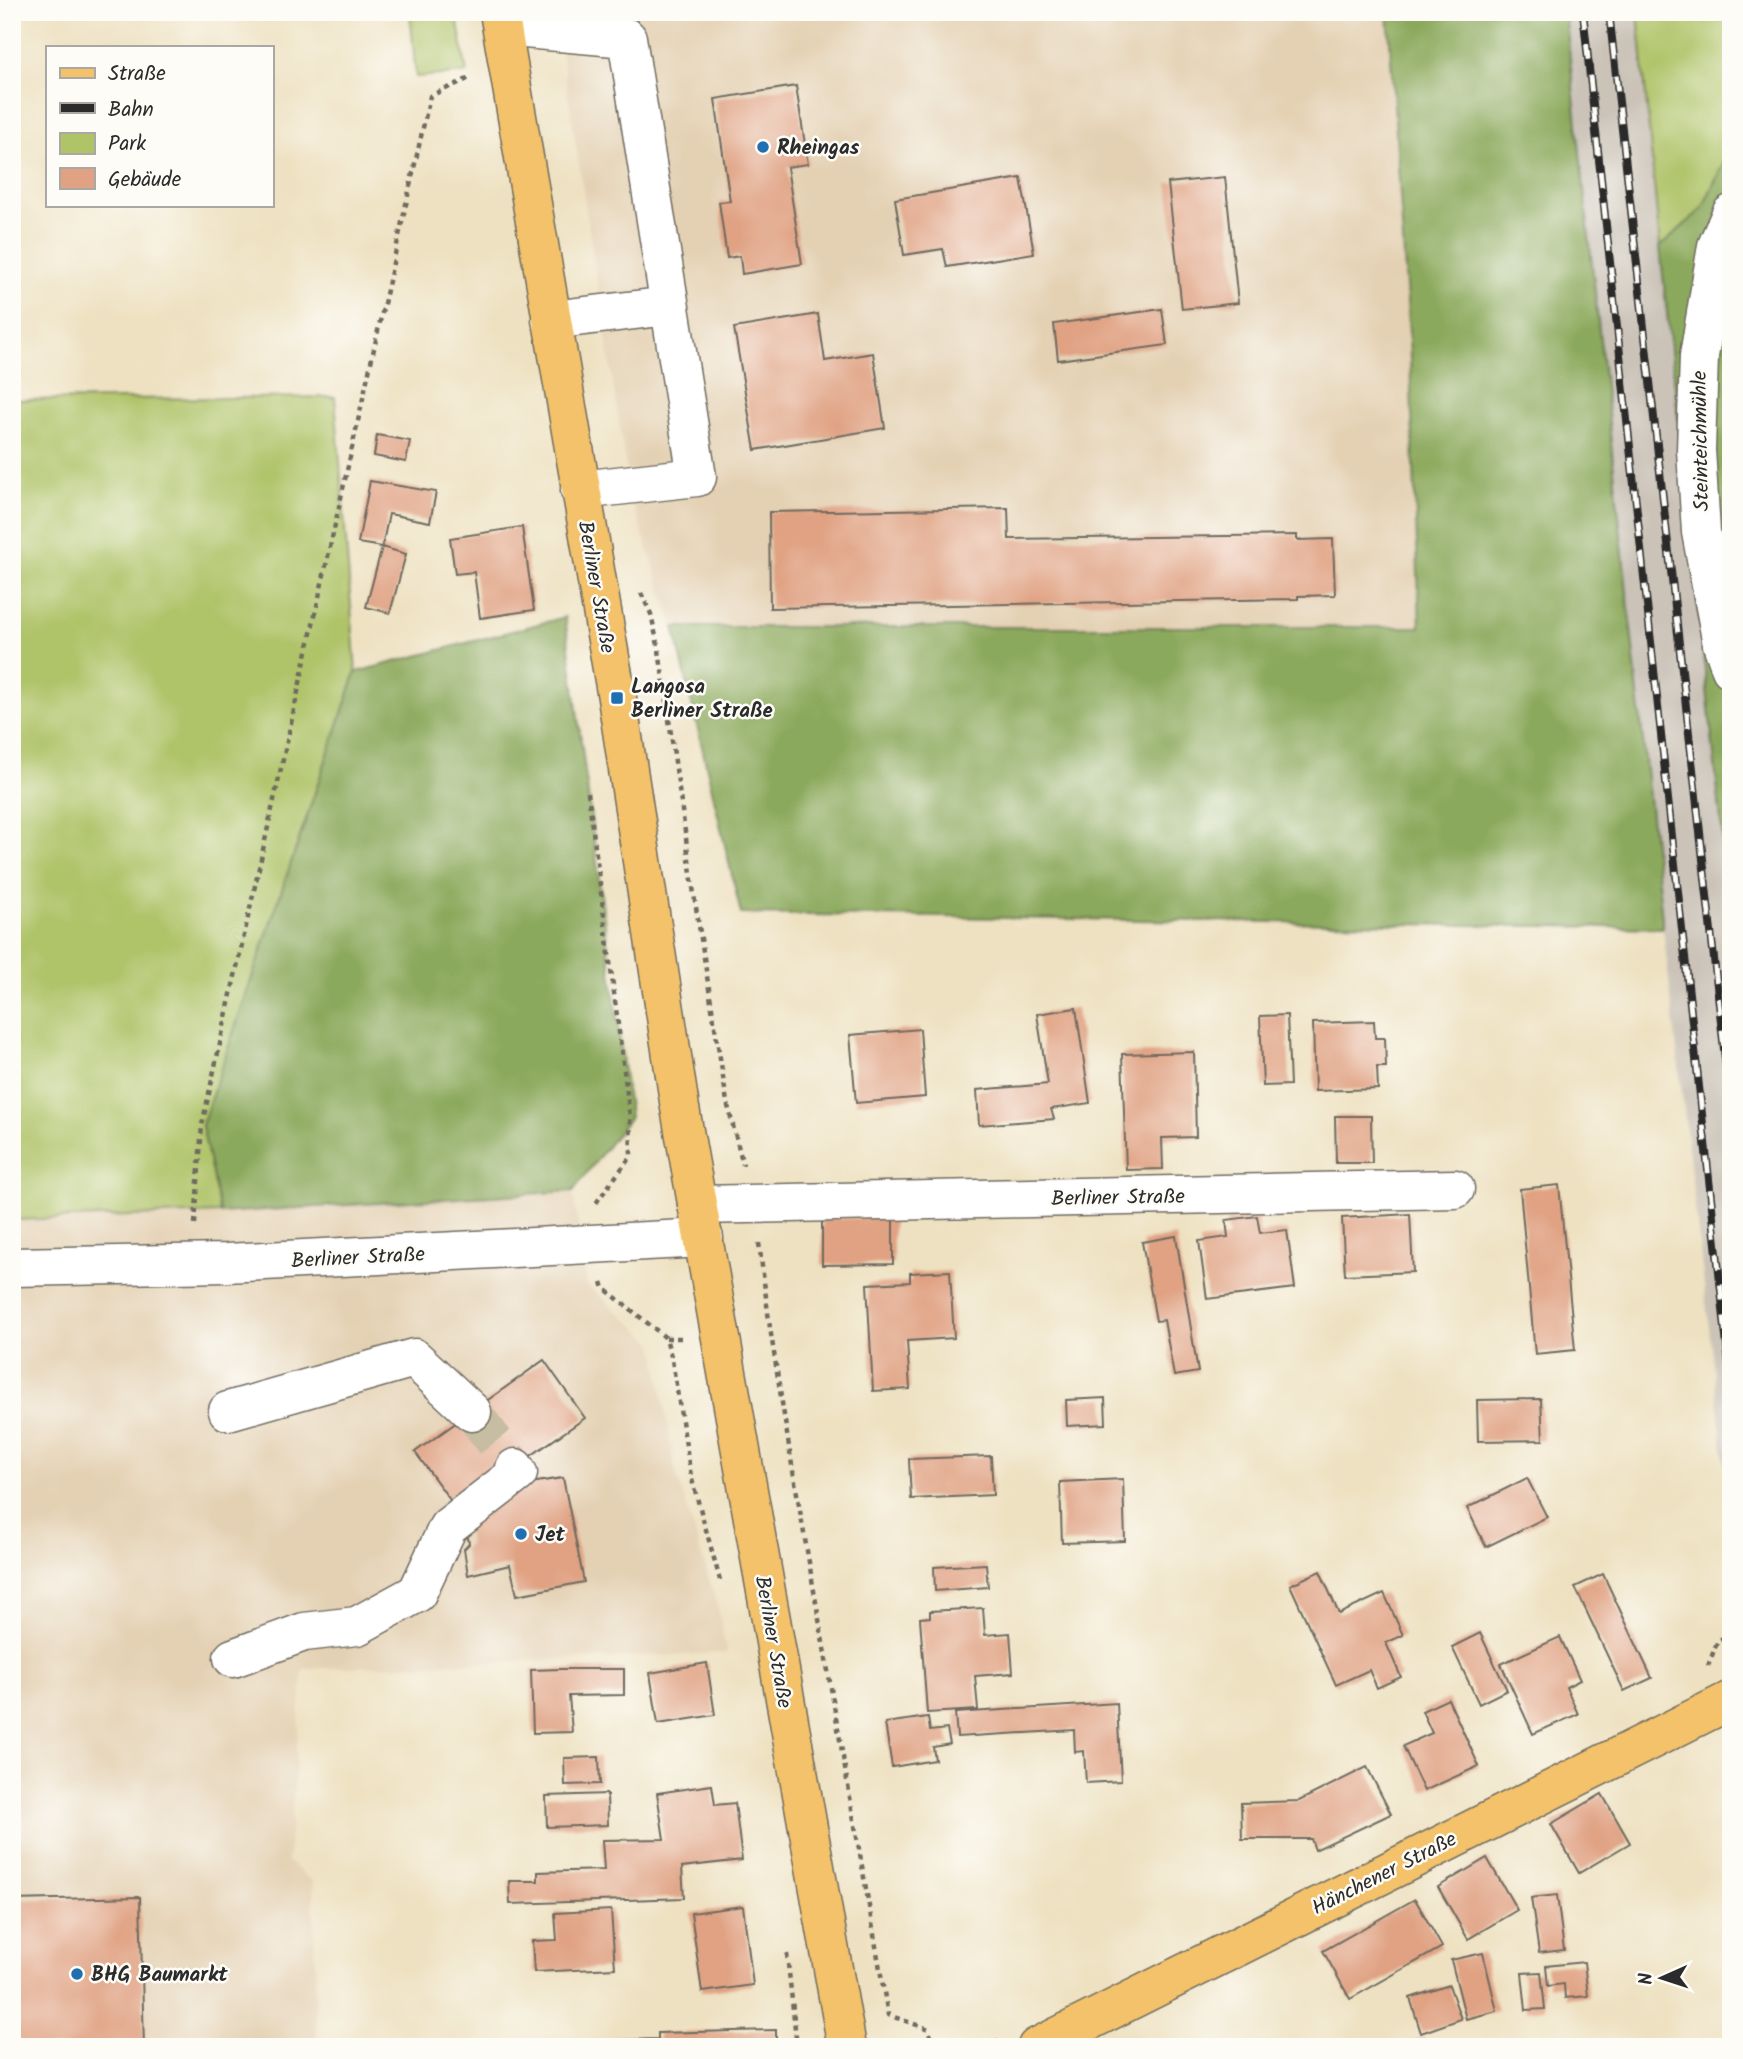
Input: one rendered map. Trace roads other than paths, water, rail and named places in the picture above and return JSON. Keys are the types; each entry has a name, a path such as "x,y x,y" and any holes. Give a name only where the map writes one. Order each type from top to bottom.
{"main road":[{"name":"Berliner Straße","path":"503,32 617,698 680,1108 847,2047"},
{"name":"Hänchener Straße","path":"1037,2047 1731,1700"}],"street":[{"path":"503,32 627,38 697,477 580,490"},
{"name":"Steinteichmühle","path":"1731,214 1717,246 1699,356 1696,450 1701,532 1722,644 1731,669"},
{"path":"551,320 669,306"},
{"name":"Berliner Straße","path":"12,1267 196,1264 416,1254 592,1243 700,1221 1455,1189"},
{"path":"228,1411 414,1358 472,1412"},
{"path":"233,1658 304,1632 357,1626 417,1593 448,1527 518,1473 515,1468"}],"tunnel":[{"path":"472,1412 515,1468"}],"railway":[{"path":"1583,12 1731,1383"},
{"path":"1609,12 1731,1112"}],"place":[{"name":"Rheingas","path":"763,147"},
{"name":"Langosa Berliner Straße","path":"617,698"},
{"name":"Jet","path":"521,1534"},
{"name":"BHG Baumarkt","path":"77,1974"}]}
